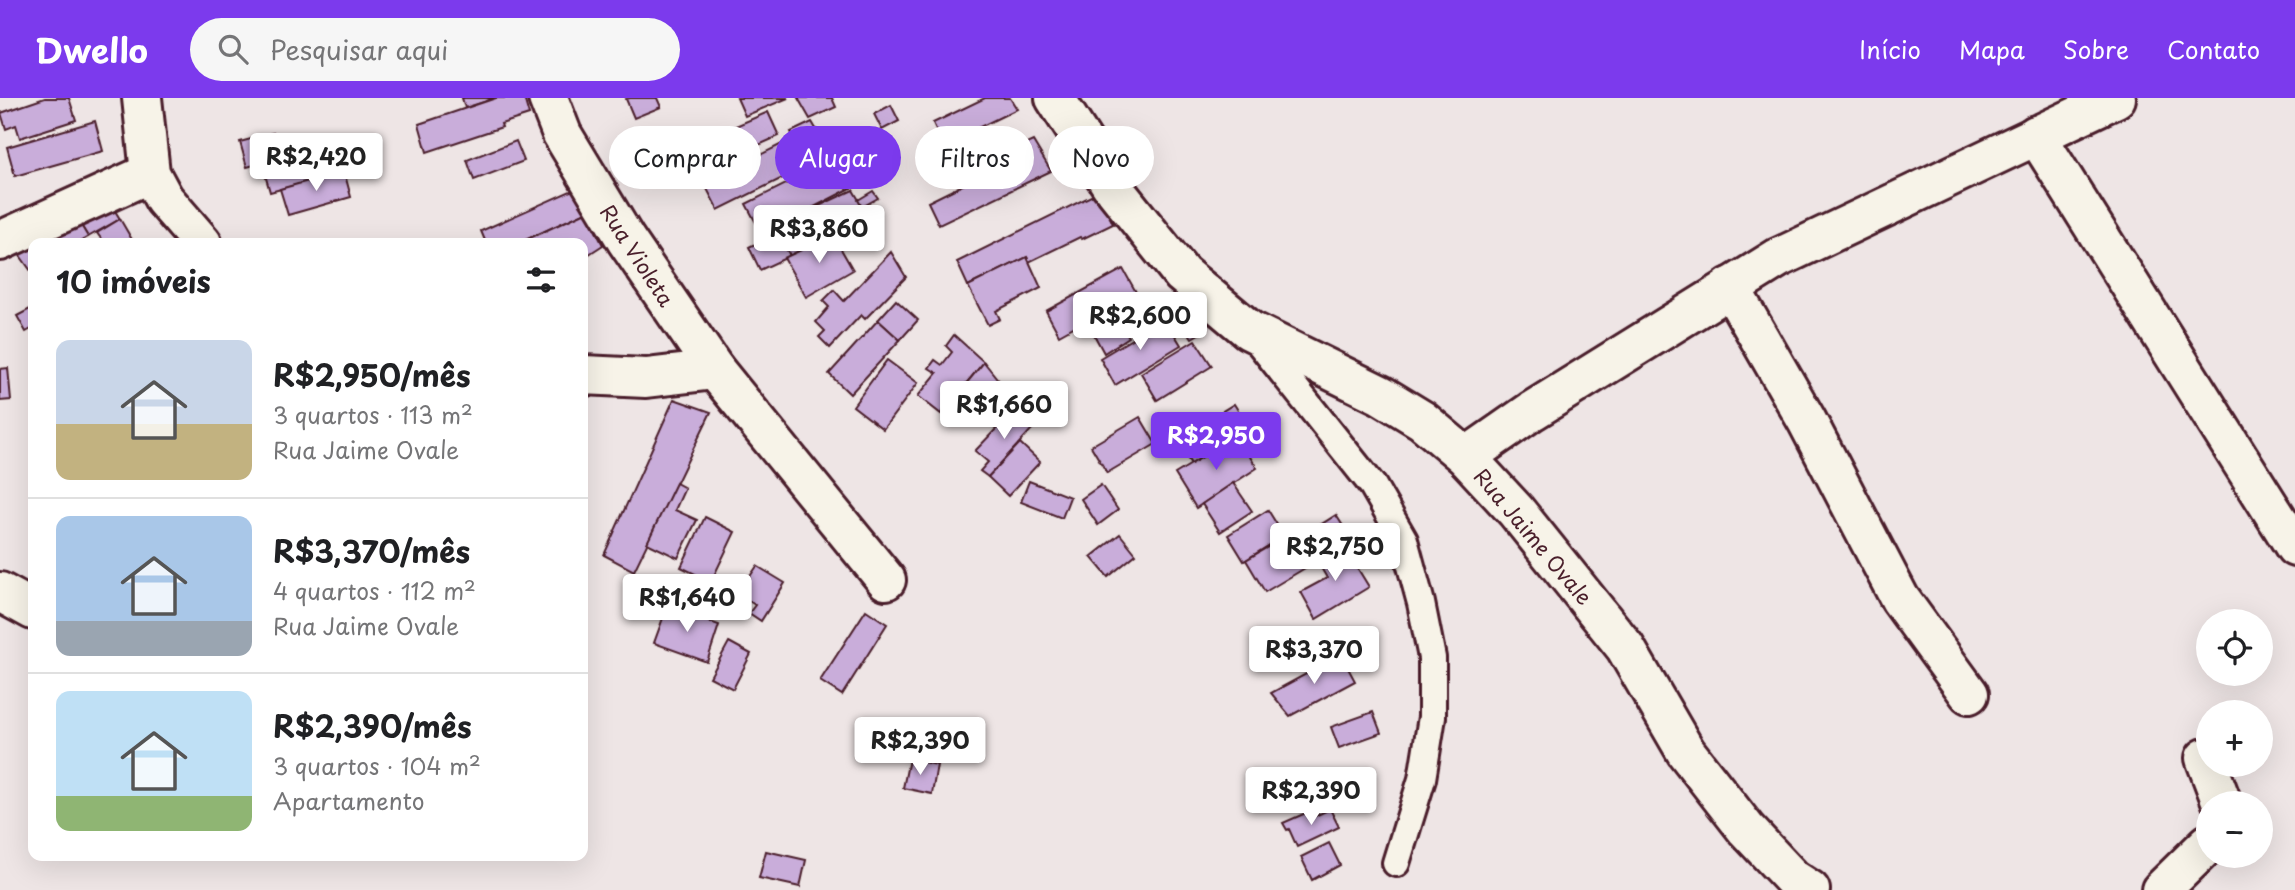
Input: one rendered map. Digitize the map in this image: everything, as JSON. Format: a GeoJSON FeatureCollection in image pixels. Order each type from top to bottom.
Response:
{"type":"FeatureCollection","features":[{"type":"Feature","properties":{"kind":"street"},"geometry":{"type":"LineString","coordinates":[[142,98],[150,173],[164,199],[198,238]]}},
{"type":"Feature","properties":{"kind":"street","name":"Rua Violeta"},"geometry":{"type":"LineString","coordinates":[[548,98],[562,134],[626,240],[715,370],[783,450],[886,580]]}},
{"type":"Feature","properties":{"kind":"street","name":"Rua Jaime Ovale"},"geometry":{"type":"LineString","coordinates":[[1055,98],[1111,186],[1182,274],[1249,330],[1381,395],[1422,420],[1466,457],[1516,510],[1625,647],[1686,752],[1746,829],[1793,879],[1810,890]]}},
{"type":"Feature","properties":{"kind":"street"},"geometry":{"type":"LineString","coordinates":[[1466,457],[1532,411],[1778,258],[2116,98]]}},
{"type":"Feature","properties":{"kind":"street"},"geometry":{"type":"LineString","coordinates":[[2036,135],[2295,547]]}},
{"type":"Feature","properties":{"kind":"street"},"geometry":{"type":"LineString","coordinates":[[0,241],[150,173]]}},
{"type":"Feature","properties":{"kind":"street"},"geometry":{"type":"LineString","coordinates":[[1730,287],[1807,421],[1900,599],[1969,694]]}},
{"type":"Feature","properties":{"kind":"street"},"geometry":{"type":"LineString","coordinates":[[588,375],[646,378],[715,370]]}},
{"type":"Feature","properties":{"kind":"street"},"geometry":{"type":"LineString","coordinates":[[0,592],[28,607]]}},
{"type":"Feature","properties":{"kind":"street"},"geometry":{"type":"LineString","coordinates":[[2161,890],[2196,856]]}},
{"type":"Feature","properties":{"kind":"lane"},"geometry":{"type":"LineString","coordinates":[[1249,330],[1366,477],[1404,540],[1432,658],[1432,717],[1422,779],[1396,863]]}},
{"type":"Feature","properties":{"kind":"building"},"geometry":{"type":"Polygon","coordinates":[[[45,98],[69,98],[76,120],[20,138],[16,125],[6,129],[1,113],[45,98]]]}},
{"type":"Feature","properties":{"kind":"building"},"geometry":{"type":"Polygon","coordinates":[[[462,98],[496,98],[465,108],[462,98]]]}},
{"type":"Feature","properties":{"kind":"building"},"geometry":{"type":"Polygon","coordinates":[[[496,98],[524,98],[529,115],[427,152],[419,124],[496,98]]]}},
{"type":"Feature","properties":{"kind":"building"},"geometry":{"type":"Polygon","coordinates":[[[657,98],[661,107],[634,118],[626,99],[657,98]]]}},
{"type":"Feature","properties":{"kind":"building"},"geometry":{"type":"Polygon","coordinates":[[[737,98],[788,98],[745,116],[737,98]]]}},
{"type":"Feature","properties":{"kind":"building"},"geometry":{"type":"Polygon","coordinates":[[[798,98],[832,98],[836,107],[810,119],[798,98]]]}},
{"type":"Feature","properties":{"kind":"building"},"geometry":{"type":"Polygon","coordinates":[[[985,98],[1010,98],[1017,109],[982,126],[934,126],[933,123],[985,98]]]}},
{"type":"Feature","properties":{"kind":"building"},"geometry":{"type":"Polygon","coordinates":[[[891,105],[899,121],[890,126],[880,126],[874,114],[891,105]]]}},
{"type":"Feature","properties":{"kind":"building"},"geometry":{"type":"Polygon","coordinates":[[[768,112],[775,127],[775,138],[761,144],[761,126],[736,126],[768,112]]]}},
{"type":"Feature","properties":{"kind":"building"},"geometry":{"type":"Polygon","coordinates":[[[95,121],[103,151],[15,176],[7,147],[95,121]]]}},
{"type":"Feature","properties":{"kind":"building"},"geometry":{"type":"Polygon","coordinates":[[[273,133],[280,158],[247,167],[240,142],[273,133]]]}},
{"type":"Feature","properties":{"kind":"building"},"geometry":{"type":"Polygon","coordinates":[[[346,141],[354,160],[339,164],[341,173],[270,192],[262,164],[346,141]]]}},
{"type":"Feature","properties":{"kind":"building"},"geometry":{"type":"Polygon","coordinates":[[[516,141],[524,161],[474,180],[467,160],[516,141]]]}},
{"type":"Feature","properties":{"kind":"building"},"geometry":{"type":"Polygon","coordinates":[[[1034,143],[1048,166],[1048,172],[1034,179],[1034,143]]]}},
{"type":"Feature","properties":{"kind":"building"},"geometry":{"type":"Polygon","coordinates":[[[775,148],[775,182],[761,189],[761,154],[775,148]]]}},
{"type":"Feature","properties":{"kind":"building"},"geometry":{"type":"Polygon","coordinates":[[[344,171],[351,197],[288,215],[280,189],[344,171]]]}},
{"type":"Feature","properties":{"kind":"building"},"geometry":{"type":"Polygon","coordinates":[[[575,189],[586,212],[530,238],[484,238],[481,231],[575,189]]]}},
{"type":"Feature","properties":{"kind":"building"},"geometry":{"type":"Polygon","coordinates":[[[707,189],[760,189],[718,210],[707,189]]]}},
{"type":"Feature","properties":{"kind":"building"},"geometry":{"type":"Polygon","coordinates":[[[776,189],[849,189],[762,234],[746,204],[776,189]]]}},
{"type":"Feature","properties":{"kind":"building"},"geometry":{"type":"Polygon","coordinates":[[[954,189],[1014,189],[939,225],[928,202],[954,189]]]}},
{"type":"Feature","properties":{"kind":"building"},"geometry":{"type":"Polygon","coordinates":[[[853,190],[869,217],[790,256],[776,226],[853,190]]]}},
{"type":"Feature","properties":{"kind":"building"},"geometry":{"type":"Polygon","coordinates":[[[873,191],[878,198],[862,207],[858,200],[873,191]]]}},
{"type":"Feature","properties":{"kind":"building"},"geometry":{"type":"Polygon","coordinates":[[[1099,192],[1113,224],[1029,262],[1027,257],[968,286],[957,262],[1099,192]]]}},
{"type":"Feature","properties":{"kind":"building"},"geometry":{"type":"Polygon","coordinates":[[[112,206],[120,219],[88,237],[79,222],[112,206]]]}},
{"type":"Feature","properties":{"kind":"building"},"geometry":{"type":"Polygon","coordinates":[[[586,212],[603,245],[588,255],[588,238],[530,238],[586,212]]]}},
{"type":"Feature","properties":{"kind":"building"},"geometry":{"type":"Polygon","coordinates":[[[120,219],[131,238],[101,238],[97,233],[120,219]]]}},
{"type":"Feature","properties":{"kind":"building"},"geometry":{"type":"Polygon","coordinates":[[[79,222],[88,237],[86,238],[43,238],[79,222]]]}},
{"type":"Feature","properties":{"kind":"building"},"geometry":{"type":"Polygon","coordinates":[[[778,232],[790,256],[760,270],[749,247],[778,232]]]}},
{"type":"Feature","properties":{"kind":"building"},"geometry":{"type":"Polygon","coordinates":[[[833,235],[853,270],[806,297],[784,258],[833,235]]]}},
{"type":"Feature","properties":{"kind":"building"},"geometry":{"type":"Polygon","coordinates":[[[28,245],[28,267],[16,250],[28,245]]]}},
{"type":"Feature","properties":{"kind":"building"},"geometry":{"type":"Polygon","coordinates":[[[891,252],[906,277],[865,319],[861,315],[830,348],[819,337],[825,331],[816,322],[829,307],[823,301],[834,290],[844,301],[891,252]]]}},
{"type":"Feature","properties":{"kind":"building"},"geometry":{"type":"Polygon","coordinates":[[[1027,257],[1041,288],[996,311],[1000,319],[988,325],[968,286],[1027,257]]]}},
{"type":"Feature","properties":{"kind":"building"},"geometry":{"type":"Polygon","coordinates":[[[1123,269],[1136,292],[1059,335],[1046,311],[1123,269]]]}},
{"type":"Feature","properties":{"kind":"building"},"geometry":{"type":"Polygon","coordinates":[[[896,300],[918,320],[900,340],[878,320],[896,300]]]}},
{"type":"Feature","properties":{"kind":"building"},"geometry":{"type":"Polygon","coordinates":[[[1113,306],[1119,315],[1127,310],[1134,322],[1124,329],[1129,337],[1104,353],[1086,320],[1113,306]]]}},
{"type":"Feature","properties":{"kind":"building"},"geometry":{"type":"Polygon","coordinates":[[[28,310],[28,331],[26,332],[17,316],[28,310]]]}},
{"type":"Feature","properties":{"kind":"building"},"geometry":{"type":"Polygon","coordinates":[[[1197,318],[1207,329],[1192,338],[1184,326],[1197,318]]]}},
{"type":"Feature","properties":{"kind":"building"},"geometry":{"type":"Polygon","coordinates":[[[1165,319],[1181,345],[1115,385],[1100,358],[1165,319]]]}},
{"type":"Feature","properties":{"kind":"building"},"geometry":{"type":"Polygon","coordinates":[[[878,320],[900,340],[850,394],[829,374],[878,320]]]}},
{"type":"Feature","properties":{"kind":"building"},"geometry":{"type":"Polygon","coordinates":[[[954,335],[984,362],[941,414],[918,396],[937,373],[929,368],[935,360],[942,365],[952,352],[946,346],[954,335]]]}},
{"type":"Feature","properties":{"kind":"building"},"geometry":{"type":"Polygon","coordinates":[[[1195,340],[1212,366],[1157,400],[1141,373],[1195,340]]]}},
{"type":"Feature","properties":{"kind":"building"},"geometry":{"type":"Polygon","coordinates":[[[887,360],[918,383],[883,429],[853,406],[887,360]]]}},
{"type":"Feature","properties":{"kind":"building"},"geometry":{"type":"Polygon","coordinates":[[[984,362],[1008,392],[988,417],[981,410],[973,421],[951,402],[984,362]]]}},
{"type":"Feature","properties":{"kind":"building"},"geometry":{"type":"Polygon","coordinates":[[[8,368],[11,400],[0,401],[0,369],[8,368]]]}},
{"type":"Feature","properties":{"kind":"building"},"geometry":{"type":"Polygon","coordinates":[[[674,399],[711,412],[634,571],[604,555],[674,399]]]}},
{"type":"Feature","properties":{"kind":"building"},"geometry":{"type":"Polygon","coordinates":[[[1234,404],[1249,428],[1191,464],[1176,440],[1234,404]]]}},
{"type":"Feature","properties":{"kind":"building"},"geometry":{"type":"Polygon","coordinates":[[[1018,406],[1033,428],[988,477],[980,471],[988,462],[975,451],[1018,406]]]}},
{"type":"Feature","properties":{"kind":"building"},"geometry":{"type":"Polygon","coordinates":[[[1140,417],[1156,444],[1107,473],[1091,446],[1140,417]]]}},
{"type":"Feature","properties":{"kind":"building"},"geometry":{"type":"Polygon","coordinates":[[[1237,436],[1257,468],[1196,508],[1175,474],[1237,436]]]}},
{"type":"Feature","properties":{"kind":"building"},"geometry":{"type":"Polygon","coordinates":[[[1020,443],[1040,462],[1008,496],[988,477],[1020,443]]]}},
{"type":"Feature","properties":{"kind":"building"},"geometry":{"type":"Polygon","coordinates":[[[1029,481],[1070,497],[1062,518],[1021,502],[1029,481]]]}},
{"type":"Feature","properties":{"kind":"building"},"geometry":{"type":"Polygon","coordinates":[[[676,483],[685,488],[675,510],[697,520],[678,558],[647,543],[676,483]]]}},
{"type":"Feature","properties":{"kind":"building"},"geometry":{"type":"Polygon","coordinates":[[[1233,483],[1252,511],[1220,532],[1202,504],[1233,483]]]}},
{"type":"Feature","properties":{"kind":"building"},"geometry":{"type":"Polygon","coordinates":[[[1101,485],[1118,510],[1098,525],[1081,499],[1101,485]]]}},
{"type":"Feature","properties":{"kind":"building"},"geometry":{"type":"Polygon","coordinates":[[[1268,510],[1284,536],[1244,561],[1228,535],[1268,510]]]}},
{"type":"Feature","properties":{"kind":"building"},"geometry":{"type":"Polygon","coordinates":[[[1336,515],[1352,540],[1265,592],[1246,560],[1305,525],[1309,532],[1336,515]]]}},
{"type":"Feature","properties":{"kind":"building"},"geometry":{"type":"Polygon","coordinates":[[[705,517],[735,532],[711,582],[681,567],[705,517]]]}},
{"type":"Feature","properties":{"kind":"building"},"geometry":{"type":"Polygon","coordinates":[[[1120,534],[1136,554],[1108,577],[1091,557],[1120,534]]]}},
{"type":"Feature","properties":{"kind":"building"},"geometry":{"type":"Polygon","coordinates":[[[1344,546],[1369,587],[1316,619],[1301,592],[1327,578],[1317,561],[1344,546]]]}},
{"type":"Feature","properties":{"kind":"building"},"geometry":{"type":"Polygon","coordinates":[[[757,566],[785,583],[761,621],[749,613],[755,605],[738,594],[757,566]]]}},
{"type":"Feature","properties":{"kind":"building"},"geometry":{"type":"Polygon","coordinates":[[[667,607],[719,625],[707,662],[654,643],[667,607]]]}},
{"type":"Feature","properties":{"kind":"building"},"geometry":{"type":"Polygon","coordinates":[[[866,610],[887,624],[842,695],[820,681],[866,610]]]}},
{"type":"Feature","properties":{"kind":"building"},"geometry":{"type":"Polygon","coordinates":[[[729,642],[751,654],[733,689],[710,677],[729,642]]]}},
{"type":"Feature","properties":{"kind":"building"},"geometry":{"type":"Polygon","coordinates":[[[1341,655],[1355,681],[1290,716],[1271,693],[1341,655]]]}},
{"type":"Feature","properties":{"kind":"building"},"geometry":{"type":"Polygon","coordinates":[[[1373,712],[1381,733],[1339,748],[1331,727],[1373,712]]]}},
{"type":"Feature","properties":{"kind":"building"},"geometry":{"type":"Polygon","coordinates":[[[909,759],[937,765],[932,794],[903,788],[909,759]]]}},
{"type":"Feature","properties":{"kind":"building"},"geometry":{"type":"Polygon","coordinates":[[[1330,809],[1339,827],[1297,847],[1289,829],[1287,830],[1283,823],[1308,812],[1311,818],[1330,809]]]}},
{"type":"Feature","properties":{"kind":"building"},"geometry":{"type":"Polygon","coordinates":[[[1329,843],[1340,865],[1312,880],[1301,857],[1329,843]]]}},
{"type":"Feature","properties":{"kind":"building"},"geometry":{"type":"Polygon","coordinates":[[[766,851],[806,860],[800,887],[759,878],[766,851]]]}}]}
